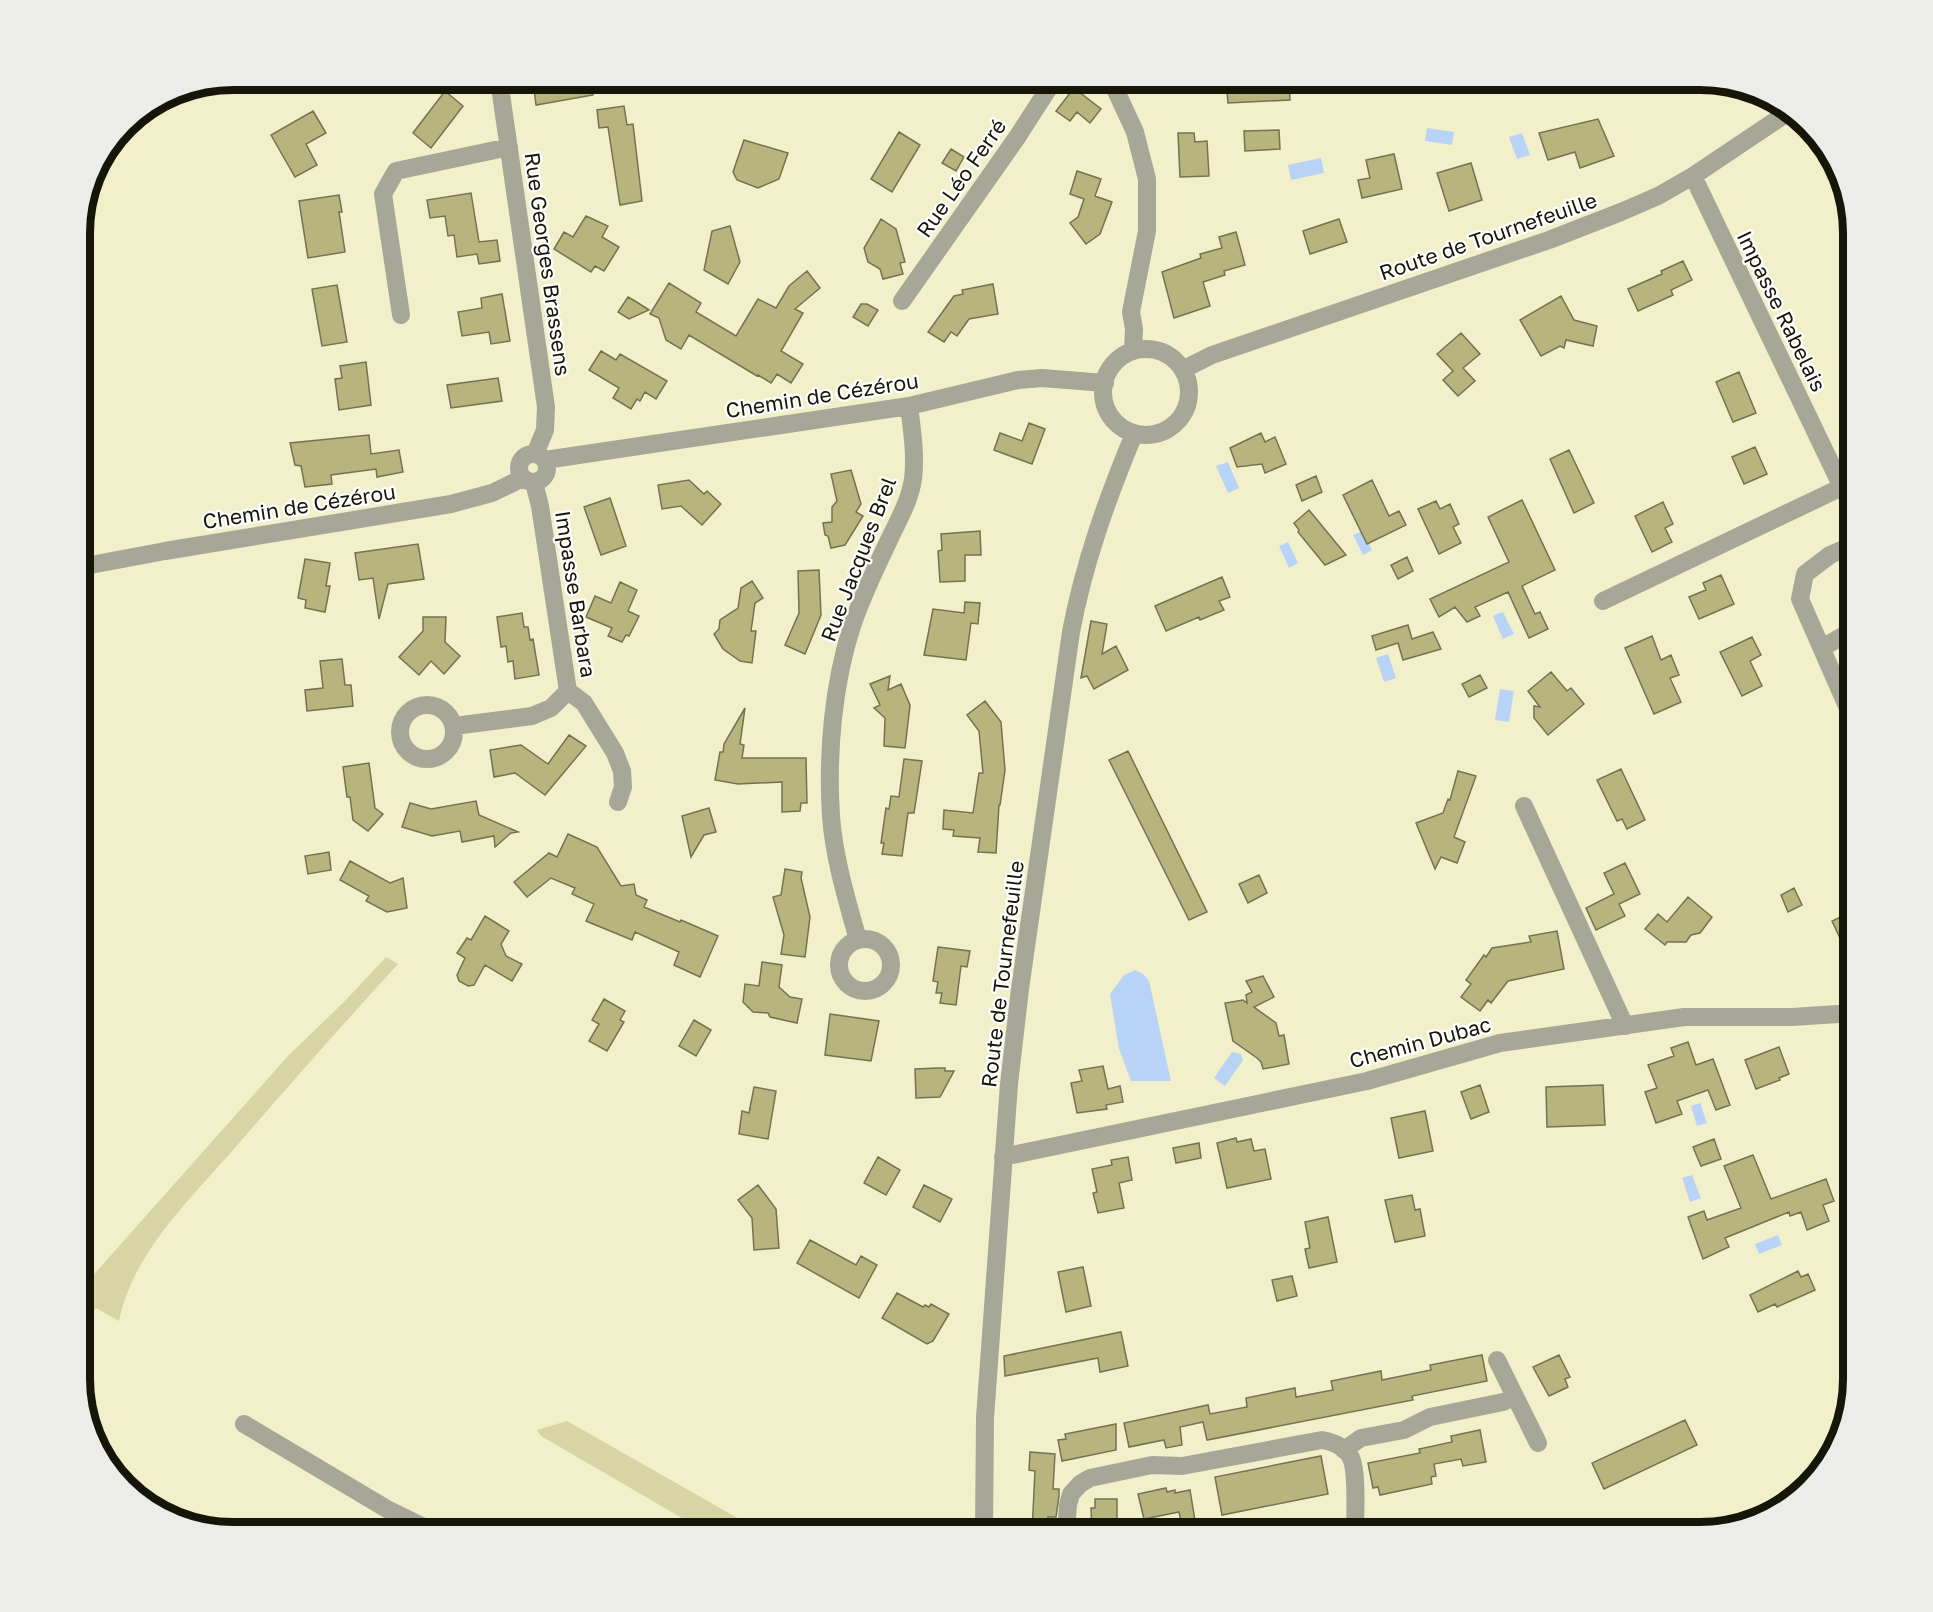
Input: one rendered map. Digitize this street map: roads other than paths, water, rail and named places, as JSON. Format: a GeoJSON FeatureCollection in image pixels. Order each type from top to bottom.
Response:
{"type":"FeatureCollection","features":[{"type":"Feature","properties":{"kind":"street","name":"Rue Georges Brassens"},"geometry":{"type":"LineString","coordinates":[[500,90],[546,407],[540,457],[526,456],[520,464],[520,474],[528,480]]}},
{"type":"Feature","properties":{"kind":"street","name":"Rue Léo Ferré"},"geometry":{"type":"LineString","coordinates":[[902,301],[1048,90]]}},
{"type":"Feature","properties":{"kind":"street"},"geometry":{"type":"LineString","coordinates":[[1116,90],[1135,132],[1146,166],[1147,179],[1147,231],[1139,281],[1131,312],[1134,329],[1133,351]]}},
{"type":"Feature","properties":{"kind":"street","name":"Route de Tournefeuille"},"geometry":{"type":"LineString","coordinates":[[1184,369],[1212,355],[1549,240],[1621,212],[1658,196],[1693,176],[1782,116]]}},
{"type":"Feature","properties":{"kind":"street"},"geometry":{"type":"LineString","coordinates":[[401,315],[383,194],[396,171],[509,147]]}},
{"type":"Feature","properties":{"kind":"street","name":"Impasse Rabelais"},"geometry":{"type":"LineString","coordinates":[[1693,176],[1842,487]]}},
{"type":"Feature","properties":{"kind":"street"},"geometry":{"type":"LineString","coordinates":[[1145,348],[1159,350],[1172,356],[1184,369],[1190,386],[1190,398],[1188,407],[1173,426],[1158,434],[1146,436],[1134,434],[1114,422],[1108,413],[1103,398],[1106,376],[1114,363],[1133,351],[1145,348]]}},
{"type":"Feature","properties":{"kind":"street","name":"Chemin de Cézérou"},"geometry":{"type":"LineString","coordinates":[[540,457],[909,406],[1018,380],[1042,378],[1105,383]]}},
{"type":"Feature","properties":{"kind":"street","name":"Rue Jacques Brel"},"geometry":{"type":"LineString","coordinates":[[858,940],[844,889],[831,817],[830,770],[835,699],[852,627],[877,565],[908,501],[913,480],[914,451],[909,406]]}},
{"type":"Feature","properties":{"kind":"street","name":"Route de Tournefeuille"},"geometry":{"type":"LineString","coordinates":[[984,1522],[985,1418],[1004,1157],[1020,989],[1079,590],[1093,541],[1134,434]]}},
{"type":"Feature","properties":{"kind":"street","name":"Chemin de Cézérou"},"geometry":{"type":"LineString","coordinates":[[90,565],[451,504],[528,480]]}},
{"type":"Feature","properties":{"kind":"street","name":"Impasse Barbara"},"geometry":{"type":"LineString","coordinates":[[528,480],[563,650],[568,691],[584,703],[615,753],[622,771],[623,787],[618,802]]}},
{"type":"Feature","properties":{"kind":"street"},"geometry":{"type":"LineString","coordinates":[[1603,601],[1842,487]]}},
{"type":"Feature","properties":{"kind":"street"},"geometry":{"type":"LineString","coordinates":[[1843,550],[1830,555],[1805,574],[1800,599],[1843,695]]}},
{"type":"Feature","properties":{"kind":"street"},"geometry":{"type":"LineString","coordinates":[[1822,648],[1843,636]]}},
{"type":"Feature","properties":{"kind":"street"},"geometry":{"type":"LineString","coordinates":[[454,726],[532,716],[551,708],[568,691]]}},
{"type":"Feature","properties":{"kind":"street"},"geometry":{"type":"LineString","coordinates":[[1524,806],[1625,1026]]}},
{"type":"Feature","properties":{"kind":"street","name":"Chemin Dubac"},"geometry":{"type":"LineString","coordinates":[[1004,1157],[1367,1081],[1500,1043],[1684,1017],[1792,1017],[1843,1014]]}},
{"type":"Feature","properties":{"kind":"street"},"geometry":{"type":"LineString","coordinates":[[1497,1360],[1538,1443]]}},
{"type":"Feature","properties":{"kind":"street"},"geometry":{"type":"LineString","coordinates":[[1344,1450],[1361,1438],[1404,1430],[1430,1417],[1503,1402],[1515,1396]]}},
{"type":"Feature","properties":{"kind":"street"},"geometry":{"type":"LineString","coordinates":[[244,1424],[412,1522]]}},
{"type":"Feature","properties":{"kind":"street"},"geometry":{"type":"LineString","coordinates":[[1067,1522],[1071,1494],[1080,1484],[1090,1478],[1152,1465],[1182,1466],[1322,1440],[1334,1443],[1350,1457],[1354,1467],[1355,1522]]}},
{"type":"Feature","properties":{"kind":"water"},"geometry":{"type":"Polygon","coordinates":[[[1427,128],[1454,132],[1452,145],[1425,141],[1427,128]]]}},
{"type":"Feature","properties":{"kind":"water"},"geometry":{"type":"Polygon","coordinates":[[[1522,133],[1530,155],[1517,159],[1509,137],[1522,133]]]}},
{"type":"Feature","properties":{"kind":"water"},"geometry":{"type":"Polygon","coordinates":[[[1321,158],[1324,173],[1291,180],[1288,165],[1321,158]]]}},
{"type":"Feature","properties":{"kind":"water"},"geometry":{"type":"Polygon","coordinates":[[[1228,462],[1239,488],[1228,493],[1216,466],[1228,462]]]}},
{"type":"Feature","properties":{"kind":"water"},"geometry":{"type":"Polygon","coordinates":[[[1363,531],[1372,550],[1363,555],[1353,535],[1363,531]]]}},
{"type":"Feature","properties":{"kind":"water"},"geometry":{"type":"Polygon","coordinates":[[[1288,542],[1298,563],[1289,568],[1279,546],[1288,542]]]}},
{"type":"Feature","properties":{"kind":"water"},"geometry":{"type":"Polygon","coordinates":[[[1503,612],[1514,634],[1503,639],[1493,616],[1503,612]]]}},
{"type":"Feature","properties":{"kind":"water"},"geometry":{"type":"Polygon","coordinates":[[[1388,654],[1396,678],[1384,682],[1376,658],[1388,654]]]}},
{"type":"Feature","properties":{"kind":"water"},"geometry":{"type":"Polygon","coordinates":[[[1500,689],[1514,691],[1509,722],[1495,720],[1500,689]]]}},
{"type":"Feature","properties":{"kind":"water"},"geometry":{"type":"Polygon","coordinates":[[[1135,970],[1149,981],[1171,1081],[1131,1081],[1119,1049],[1110,994],[1124,975],[1135,970]]]}},
{"type":"Feature","properties":{"kind":"water"},"geometry":{"type":"Polygon","coordinates":[[[1232,1052],[1241,1054],[1243,1060],[1225,1086],[1214,1078],[1232,1052]]]}},
{"type":"Feature","properties":{"kind":"water"},"geometry":{"type":"Polygon","coordinates":[[[1700,1103],[1707,1123],[1697,1126],[1691,1106],[1700,1103]]]}},
{"type":"Feature","properties":{"kind":"water"},"geometry":{"type":"Polygon","coordinates":[[[1692,1175],[1701,1198],[1690,1202],[1682,1178],[1692,1175]]]}},
{"type":"Feature","properties":{"kind":"water"},"geometry":{"type":"Polygon","coordinates":[[[1778,1235],[1782,1245],[1759,1254],[1755,1244],[1778,1235]]]}}]}
